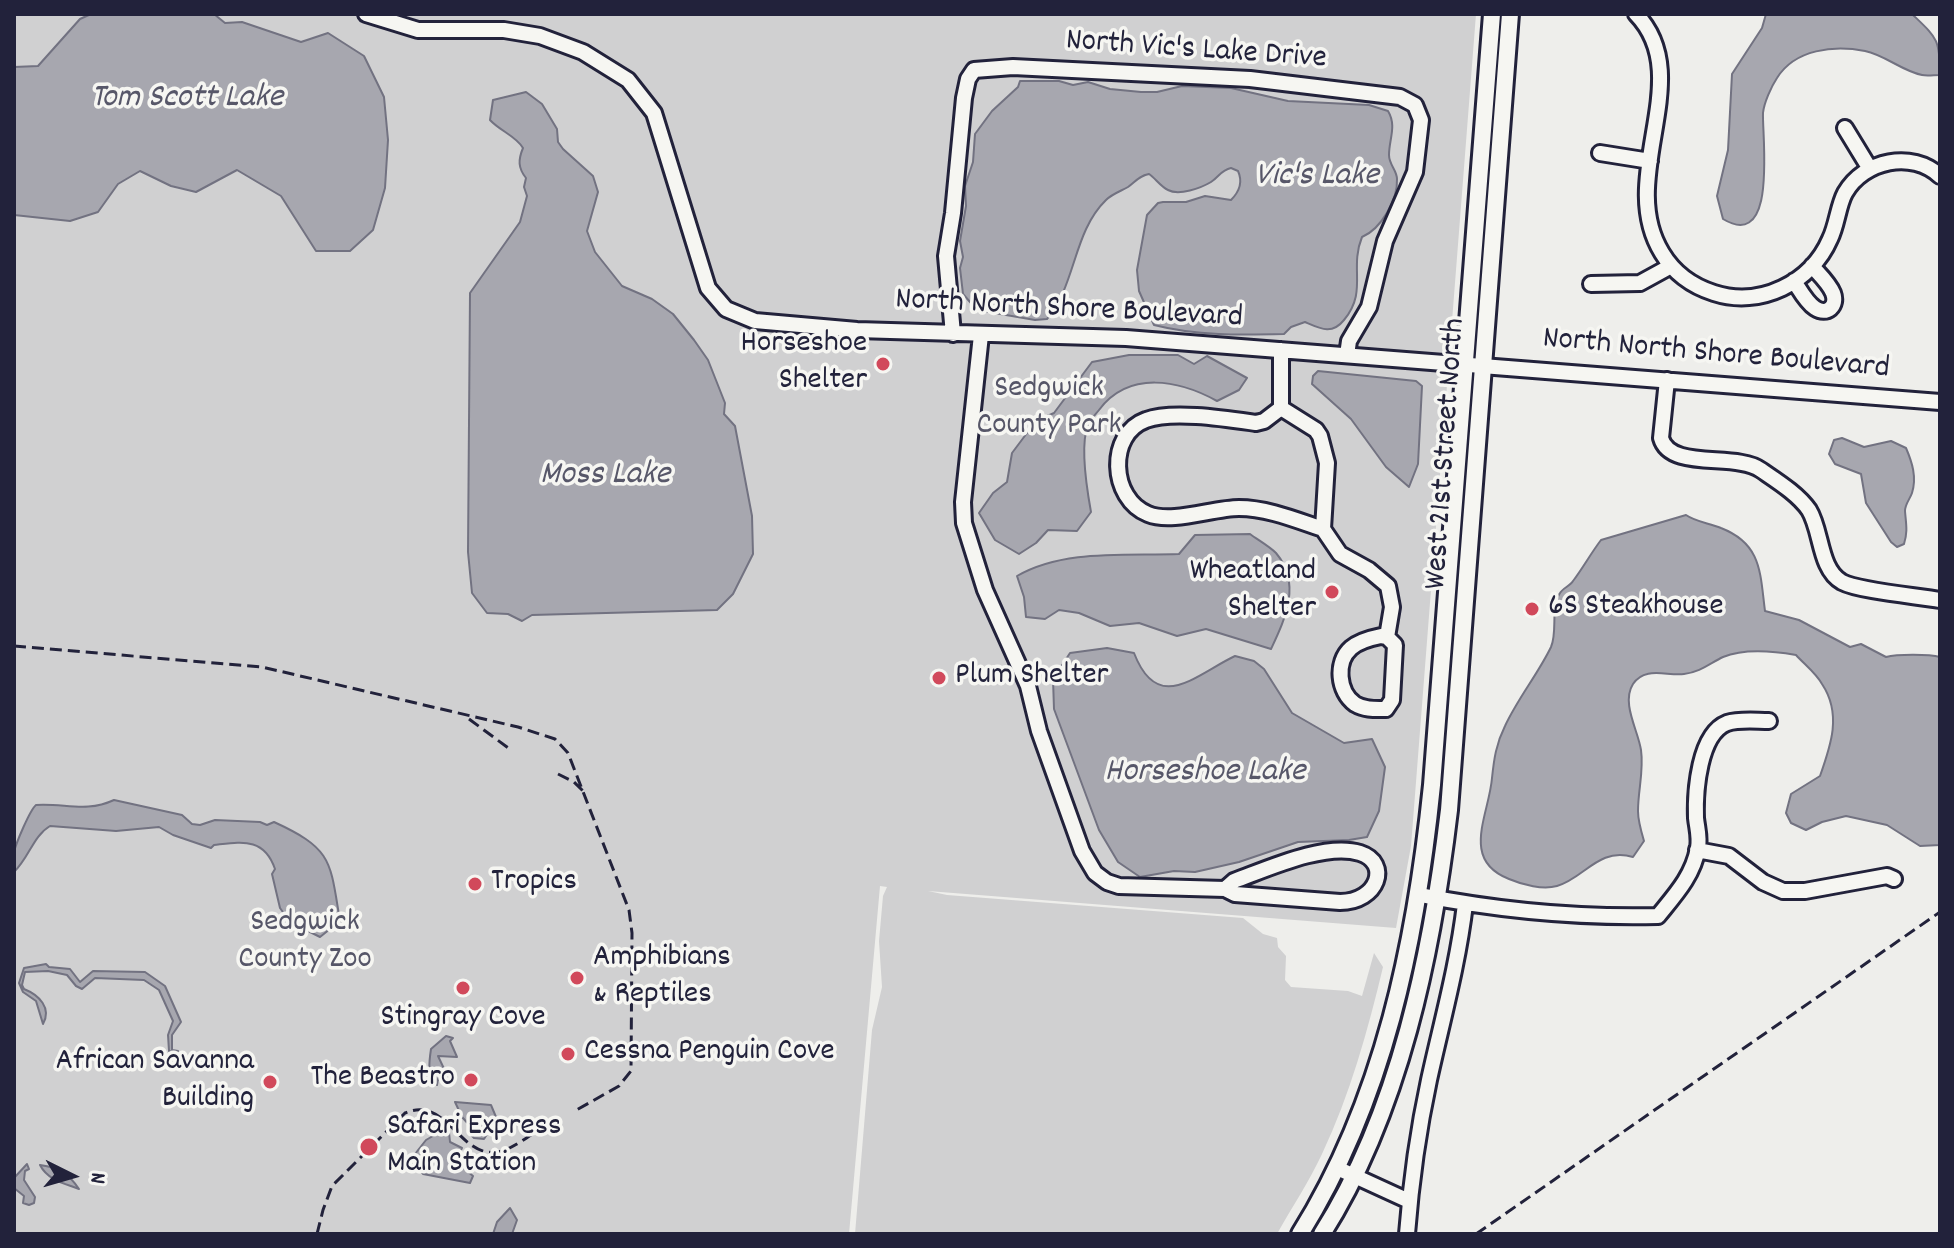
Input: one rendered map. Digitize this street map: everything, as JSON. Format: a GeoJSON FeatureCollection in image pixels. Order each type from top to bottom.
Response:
{"type":"FeatureCollection","features":[{"type":"Feature","properties":{"kind":"main road","name":"West 21st Street North"},"geometry":{"type":"LineString","coordinates":[[1300,1234],[1337,1168],[1366,1099],[1385,1043],[1420,895],[1432,785],[1492,14]]}},
{"type":"Feature","properties":{"kind":"main road","name":"West 21st Street North"},"geometry":{"type":"LineString","coordinates":[[1322,1234],[1354,1176],[1377,1122],[1420,982],[1438,899],[1449,810],[1510,14]]}},
{"type":"Feature","properties":{"kind":"street","name":"North North Shore Boulevard"},"geometry":{"type":"LineString","coordinates":[[366,14],[418,30],[504,30],[540,36],[583,52],[621,75],[639,92],[654,113],[708,288],[719,303],[737,316],[755,321],[953,334],[1126,338],[1940,402]]}},
{"type":"Feature","properties":{"kind":"street"},"geometry":{"type":"LineString","coordinates":[[1644,16],[1661,65],[1646,189],[1648,224],[1671,266],[1696,286],[1732,298],[1769,294],[1794,281],[1812,266],[1829,242],[1844,194],[1870,169],[1897,161],[1916,163],[1940,176]]}},
{"type":"Feature","properties":{"kind":"street","name":"North Vic's Lake Drive"},"geometry":{"type":"LineString","coordinates":[[953,334],[946,256],[968,79],[974,70],[983,67],[1124,72],[1250,79],[1400,97],[1415,105],[1421,120],[1415,172],[1385,241],[1369,307],[1349,341],[1347,355]]}},
{"type":"Feature","properties":{"kind":"street"},"geometry":{"type":"LineString","coordinates":[[1845,128],[1870,169]]}},
{"type":"Feature","properties":{"kind":"street"},"geometry":{"type":"LineString","coordinates":[[1600,153],[1650,161]]}},
{"type":"Feature","properties":{"kind":"street"},"geometry":{"type":"LineString","coordinates":[[1591,284],[1640,283],[1671,266]]}},
{"type":"Feature","properties":{"kind":"street"},"geometry":{"type":"LineString","coordinates":[[1794,281],[1816,309],[1826,311],[1832,308],[1833,292],[1812,266]]}},
{"type":"Feature","properties":{"kind":"street"},"geometry":{"type":"LineString","coordinates":[[981,335],[963,502],[964,523],[985,590],[1028,686],[1039,731],[1082,851],[1095,873],[1119,886],[1225,889],[1235,894],[1349,902],[1368,894],[1376,876],[1368,856],[1354,852],[1331,852],[1302,857],[1234,881],[1225,889]]}},
{"type":"Feature","properties":{"kind":"street"},"geometry":{"type":"LineString","coordinates":[[1281,350],[1281,408]]}},
{"type":"Feature","properties":{"kind":"street"},"geometry":{"type":"LineString","coordinates":[[1667,380],[1661,438],[1671,453],[1758,467],[1809,510],[1828,565],[1842,581],[1940,600]]}},
{"type":"Feature","properties":{"kind":"street"},"geometry":{"type":"LineString","coordinates":[[1281,408],[1316,430],[1320,436],[1327,463],[1323,529],[1340,554],[1369,570],[1388,586],[1392,607],[1387,637]]}},
{"type":"Feature","properties":{"kind":"street"},"geometry":{"type":"LineString","coordinates":[[1281,408],[1264,421],[1256,423],[1191,417],[1145,420],[1125,439],[1118,466],[1121,489],[1137,508],[1158,517],[1243,508],[1323,529]]}},
{"type":"Feature","properties":{"kind":"street"},"geometry":{"type":"LineString","coordinates":[[1381,636],[1387,637],[1395,645],[1392,700],[1386,709],[1365,709],[1344,692],[1341,665],[1349,650],[1356,645],[1381,636]]}},
{"type":"Feature","properties":{"kind":"street"},"geometry":{"type":"LineString","coordinates":[[1420,895],[1465,904],[1658,916],[1684,884],[1697,850],[1696,812],[1706,744],[1710,736],[1724,724],[1734,721],[1769,721]]}},
{"type":"Feature","properties":{"kind":"street"},"geometry":{"type":"LineString","coordinates":[[1697,850],[1729,856],[1763,882],[1783,891],[1805,891],[1887,876],[1894,879]]}},
{"type":"Feature","properties":{"kind":"street"},"geometry":{"type":"LineString","coordinates":[[1407,1234],[1409,1201],[1428,1084],[1454,981],[1465,904]]}},
{"type":"Feature","properties":{"kind":"street"},"geometry":{"type":"LineString","coordinates":[[1337,1168],[1409,1201]]}},
{"type":"Feature","properties":{"kind":"green space"},"geometry":{"type":"Polygon","coordinates":[[[14,14],[1476,14],[1411,846],[1396,928],[928,891],[1243,918],[1263,934],[1277,938],[1278,947],[1286,956],[1285,980],[1291,987],[1348,991],[1362,996],[1374,953],[1383,967],[1350,1086],[1317,1164],[1277,1234],[855,1234],[872,1030],[882,987],[879,941],[883,896],[887,887],[880,886],[849,1234],[14,1234],[14,14]]]}},
{"type":"Feature","properties":{"kind":"water","name":"Tom Scott Lake"},"geometry":{"type":"Polygon","coordinates":[[[91,14],[214,14],[225,23],[242,22],[301,42],[328,33],[364,56],[384,97],[388,140],[385,188],[373,230],[350,251],[316,251],[281,196],[237,170],[196,192],[171,186],[140,171],[118,184],[98,212],[70,221],[14,215],[14,67],[38,66],[80,19],[91,14]]]}},
{"type":"Feature","properties":{"kind":"water"},"geometry":{"type":"Polygon","coordinates":[[[1766,14],[1912,14],[1938,46],[1940,75],[1915,73],[1872,53],[1853,49],[1816,51],[1794,61],[1777,78],[1766,100],[1760,206],[1752,220],[1740,225],[1723,219],[1717,196],[1728,150],[1732,74],[1762,28],[1766,14]]]}},
{"type":"Feature","properties":{"kind":"water","name":"Vic's Lake"},"geometry":{"type":"Polygon","coordinates":[[[1020,81],[1059,81],[1073,85],[1088,82],[1110,89],[1141,92],[1182,86],[1231,88],[1288,101],[1369,105],[1388,111],[1392,127],[1389,159],[1397,176],[1397,187],[1382,221],[1362,237],[1358,249],[1355,299],[1344,320],[1331,329],[1305,322],[1291,327],[1284,334],[1202,333],[1154,325],[1139,291],[1137,270],[1147,215],[1163,202],[1186,202],[1205,196],[1231,200],[1238,190],[1240,175],[1231,168],[1207,184],[1178,192],[1165,189],[1149,174],[1108,198],[1087,227],[1064,291],[1047,319],[1035,320],[977,310],[963,294],[960,268],[965,186],[973,162],[975,134],[1020,81]]]}},
{"type":"Feature","properties":{"kind":"water","name":"Moss Lake"},"geometry":{"type":"Polygon","coordinates":[[[526,92],[542,104],[557,129],[558,142],[563,149],[593,176],[598,192],[587,231],[595,252],[622,286],[652,299],[673,314],[694,340],[708,360],[725,403],[724,414],[735,426],[752,516],[753,554],[733,594],[717,610],[532,615],[522,621],[508,614],[487,613],[472,593],[468,552],[470,293],[520,222],[527,196],[524,187],[526,178],[520,164],[523,148],[490,120],[493,100],[526,92]]]}},
{"type":"Feature","properties":{"kind":"water"},"geometry":{"type":"Polygon","coordinates":[[[1129,355],[1178,355],[1194,364],[1207,356],[1247,378],[1239,390],[1217,401],[1187,388],[1155,383],[1140,384],[1111,397],[1088,425],[1085,468],[1091,512],[1077,531],[1048,530],[1019,554],[995,540],[979,513],[993,493],[1007,482],[1012,453],[1036,421],[1054,413],[1092,362],[1129,355]]]}},
{"type":"Feature","properties":{"kind":"water"},"geometry":{"type":"Polygon","coordinates":[[[1318,371],[1416,381],[1422,386],[1418,464],[1409,487],[1386,467],[1351,419],[1312,384],[1313,376],[1318,371]]]}},
{"type":"Feature","properties":{"kind":"water"},"geometry":{"type":"Polygon","coordinates":[[[1842,438],[1864,447],[1891,441],[1906,448],[1914,481],[1905,508],[1904,544],[1897,547],[1891,542],[1866,503],[1861,474],[1835,464],[1829,454],[1834,440],[1842,438]]]}},
{"type":"Feature","properties":{"kind":"water"},"geometry":{"type":"Polygon","coordinates":[[[1686,515],[1734,535],[1752,551],[1760,572],[1765,611],[1799,620],[1850,647],[1861,644],[1886,657],[1940,657],[1940,845],[1920,846],[1887,825],[1846,816],[1806,830],[1791,823],[1786,813],[1791,794],[1820,776],[1833,730],[1832,707],[1819,680],[1796,655],[1750,651],[1723,657],[1690,673],[1650,673],[1633,684],[1629,700],[1641,750],[1638,811],[1644,841],[1633,857],[1610,856],[1567,882],[1546,887],[1509,879],[1494,871],[1485,860],[1481,835],[1497,745],[1510,716],[1551,647],[1555,606],[1560,593],[1572,583],[1601,540],[1686,515]]]}},
{"type":"Feature","properties":{"kind":"water"},"geometry":{"type":"Polygon","coordinates":[[[1250,534],[1276,553],[1288,577],[1290,589],[1286,614],[1271,649],[1206,629],[1177,636],[1139,623],[1110,626],[1079,613],[1059,610],[1045,619],[1026,617],[1017,576],[1035,567],[1095,556],[1179,554],[1195,535],[1250,534]]]}},
{"type":"Feature","properties":{"kind":"water","name":"Horseshoe Lake"},"geometry":{"type":"Polygon","coordinates":[[[1107,648],[1134,653],[1144,672],[1154,682],[1166,686],[1192,680],[1235,656],[1254,661],[1264,669],[1292,713],[1344,743],[1372,739],[1385,767],[1379,811],[1367,837],[1298,842],[1239,862],[1195,872],[1174,871],[1140,877],[1118,862],[1099,830],[1054,709],[1053,679],[1070,653],[1107,648]]]}},
{"type":"Feature","properties":{"kind":"water"},"geometry":{"type":"Polygon","coordinates":[[[114,800],[182,815],[192,824],[215,820],[267,825],[274,822],[308,840],[318,849],[330,870],[340,921],[320,937],[290,922],[280,908],[272,874],[275,869],[265,851],[258,847],[234,843],[211,848],[159,827],[116,831],[50,826],[39,835],[14,872],[15,848],[36,805],[85,807],[114,800]]]}},
{"type":"Feature","properties":{"kind":"water"},"geometry":{"type":"Polygon","coordinates":[[[46,964],[70,969],[80,982],[93,971],[145,972],[165,986],[181,1022],[172,1035],[172,1050],[178,1051],[176,1054],[169,1051],[168,1035],[173,1021],[159,990],[144,980],[95,978],[82,989],[67,975],[48,971],[25,972],[24,989],[39,998],[45,1007],[43,1024],[36,1001],[23,992],[19,983],[24,968],[46,964]]]}},
{"type":"Feature","properties":{"kind":"water"},"geometry":{"type":"Polygon","coordinates":[[[446,1036],[453,1038],[450,1041],[457,1057],[438,1056],[447,1075],[443,1082],[438,1079],[437,1085],[430,1073],[431,1049],[446,1036]]]}},
{"type":"Feature","properties":{"kind":"water"},"geometry":{"type":"Polygon","coordinates":[[[455,1102],[491,1105],[496,1117],[493,1126],[487,1125],[489,1131],[484,1139],[474,1138],[470,1134],[471,1127],[455,1102]]]}},
{"type":"Feature","properties":{"kind":"water"},"geometry":{"type":"Polygon","coordinates":[[[445,1129],[449,1132],[450,1142],[462,1148],[455,1161],[473,1176],[470,1183],[423,1174],[415,1161],[415,1154],[426,1140],[445,1129]]]}},
{"type":"Feature","properties":{"kind":"water"},"geometry":{"type":"Polygon","coordinates":[[[27,1164],[29,1169],[25,1171],[24,1180],[35,1197],[34,1203],[29,1205],[23,1203],[24,1196],[14,1188],[14,1178],[27,1164]]]}},
{"type":"Feature","properties":{"kind":"water"},"geometry":{"type":"Polygon","coordinates":[[[40,1165],[63,1172],[79,1189],[53,1178],[40,1165]]]}},
{"type":"Feature","properties":{"kind":"water"},"geometry":{"type":"Polygon","coordinates":[[[510,1208],[517,1220],[512,1234],[493,1234],[497,1222],[510,1208]]]}},
{"type":"Feature","properties":{"kind":"railway"},"geometry":{"type":"LineString","coordinates":[[14,646],[262,667],[518,727],[555,739],[568,753],[629,910],[632,933],[631,1071],[619,1086],[573,1112]]}},
{"type":"Feature","properties":{"kind":"railway"},"geometry":{"type":"LineString","coordinates":[[469,719],[511,750]]}},
{"type":"Feature","properties":{"kind":"railway"},"geometry":{"type":"LineString","coordinates":[[558,774],[583,791]]}},
{"type":"Feature","properties":{"kind":"railway"},"geometry":{"type":"LineString","coordinates":[[1476,1234],[1940,912]]}},
{"type":"Feature","properties":{"kind":"railway"},"geometry":{"type":"LineString","coordinates":[[317,1234],[332,1186],[405,1113],[419,1110],[432,1112],[472,1146],[484,1151],[507,1149],[536,1132]]}},
{"type":"Feature","properties":{"kind":"place","name":"Horseshoe Shelter"},"geometry":{"type":"Point","coordinates":[883,364]}},
{"type":"Feature","properties":{"kind":"place","name":"Wheatland Shelter"},"geometry":{"type":"Point","coordinates":[1332,592]}},
{"type":"Feature","properties":{"kind":"place","name":"6S Steakhouse"},"geometry":{"type":"Point","coordinates":[1532,609]}},
{"type":"Feature","properties":{"kind":"place","name":"Plum Shelter"},"geometry":{"type":"Point","coordinates":[939,678]}},
{"type":"Feature","properties":{"kind":"place","name":"Tropics"},"geometry":{"type":"Point","coordinates":[475,884]}},
{"type":"Feature","properties":{"kind":"place","name":"Amphibians & Reptiles"},"geometry":{"type":"Point","coordinates":[577,978]}},
{"type":"Feature","properties":{"kind":"place","name":"Stingray Cove"},"geometry":{"type":"Point","coordinates":[463,988]}},
{"type":"Feature","properties":{"kind":"place","name":"Cessna Penguin Cove"},"geometry":{"type":"Point","coordinates":[568,1054]}},
{"type":"Feature","properties":{"kind":"place","name":"The Beastro"},"geometry":{"type":"Point","coordinates":[471,1080]}},
{"type":"Feature","properties":{"kind":"place","name":"African Savanna Building"},"geometry":{"type":"Point","coordinates":[270,1082]}},
{"type":"Feature","properties":{"kind":"place","name":"Safari Express Main Station"},"geometry":{"type":"Point","coordinates":[369,1147]}},
{"type":"Feature","properties":{"kind":"park label","name":"Sedgwick County Park"},"geometry":{"type":"Point","coordinates":[1049,410]}},
{"type":"Feature","properties":{"kind":"park label","name":"Sedgwick County Zoo"},"geometry":{"type":"Point","coordinates":[305,944]}}]}
